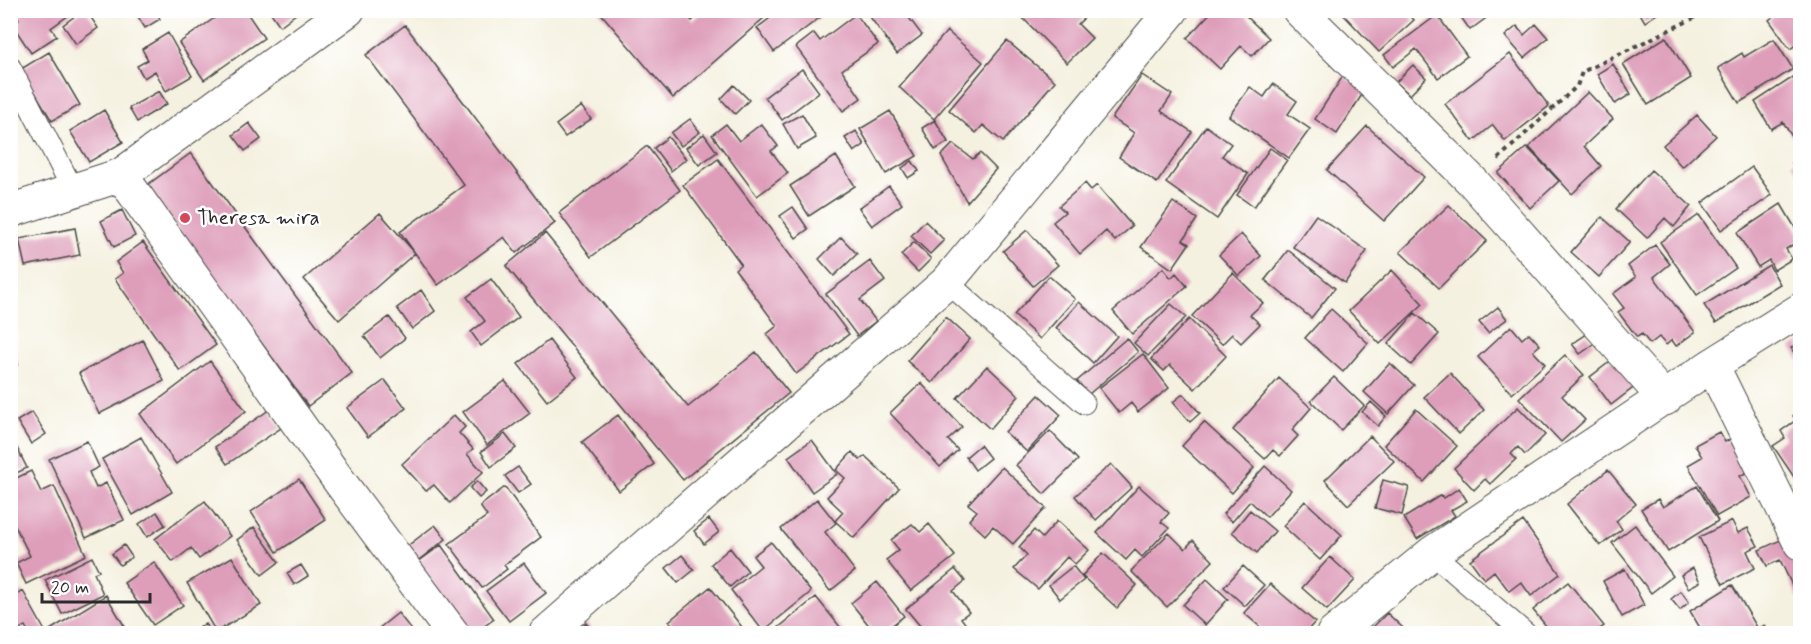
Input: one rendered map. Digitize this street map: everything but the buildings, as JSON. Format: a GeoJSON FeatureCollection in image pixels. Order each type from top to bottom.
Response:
{"type":"FeatureCollection","features":[{"type":"Feature","properties":{"kind":"street"},"geometry":{"type":"LineString","coordinates":[[545,633],[948,282],[1172,10]]}},
{"type":"Feature","properties":{"kind":"street"},"geometry":{"type":"LineString","coordinates":[[1303,12],[1473,182],[1665,399]]}},
{"type":"Feature","properties":{"kind":"street"},"geometry":{"type":"LineString","coordinates":[[10,211],[121,175],[332,15]]}},
{"type":"Feature","properties":{"kind":"street"},"geometry":{"type":"LineString","coordinates":[[121,175],[337,478],[453,633]]}},
{"type":"Feature","properties":{"kind":"street"},"geometry":{"type":"LineString","coordinates":[[1333,633],[1432,553],[1665,399],[1712,365],[1800,310]]}},
{"type":"Feature","properties":{"kind":"street"},"geometry":{"type":"LineString","coordinates":[[1712,365],[1800,543]]}},
{"type":"Feature","properties":{"kind":"lane"},"geometry":{"type":"LineString","coordinates":[[10,67],[73,190]]}},
{"type":"Feature","properties":{"kind":"lane"},"geometry":{"type":"LineString","coordinates":[[948,282],[1084,403]]}},
{"type":"Feature","properties":{"kind":"lane"},"geometry":{"type":"LineString","coordinates":[[1432,553],[1526,633]]}},
{"type":"Feature","properties":{"kind":"path"},"geometry":{"type":"LineString","coordinates":[[1473,182],[1577,86],[1582,72],[1711,10]]}},
{"type":"Feature","properties":{"kind":"place","name":"Theresa mira"},"geometry":{"type":"Point","coordinates":[185,218]}}]}
